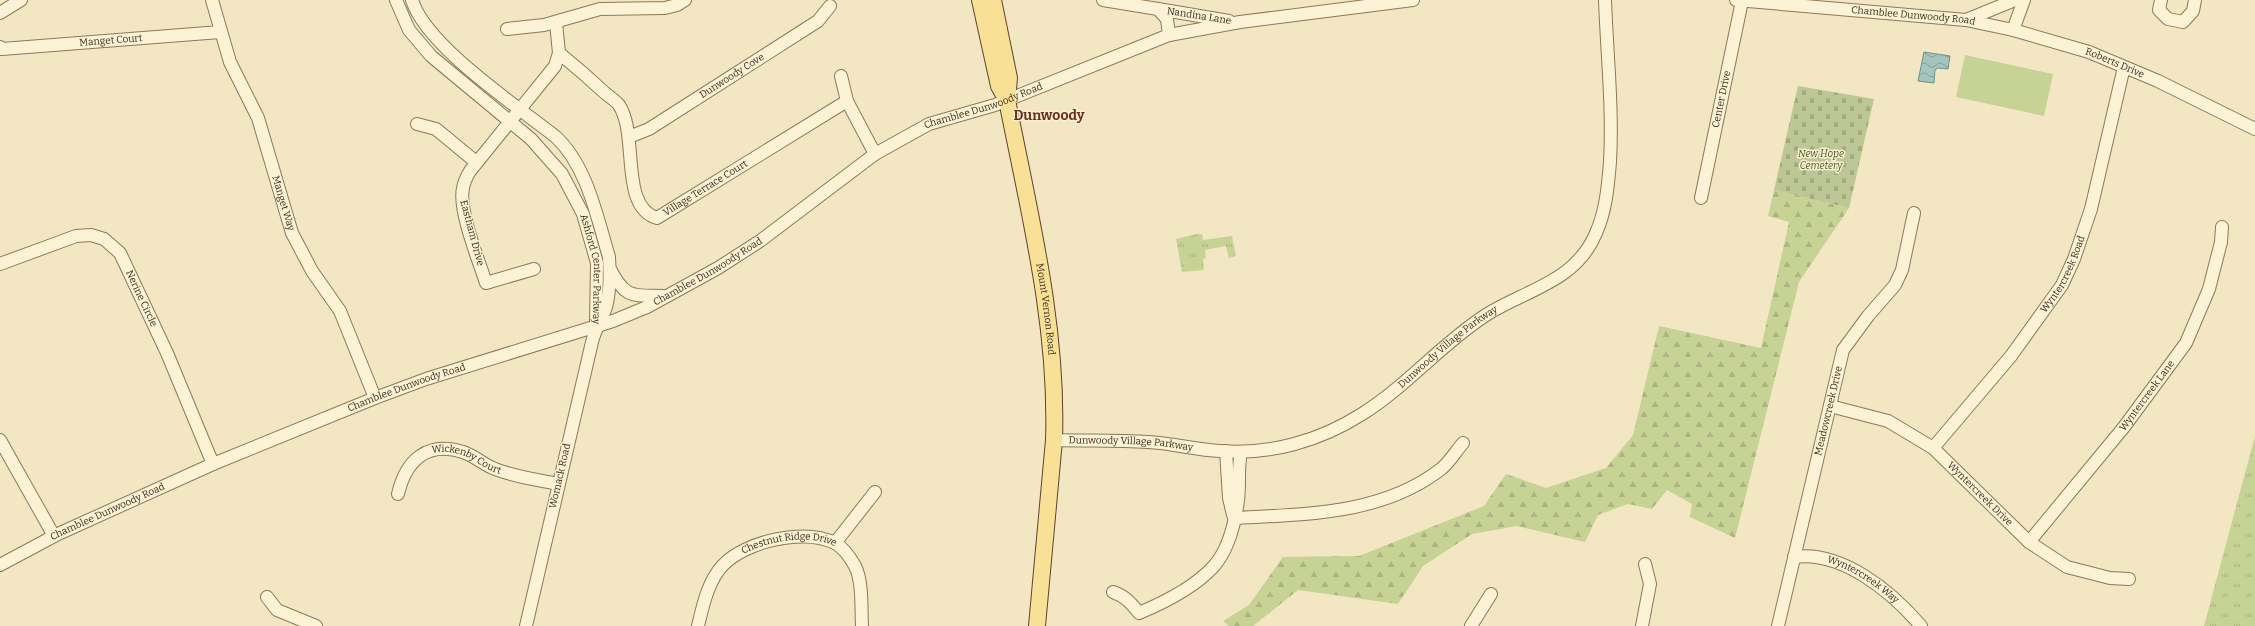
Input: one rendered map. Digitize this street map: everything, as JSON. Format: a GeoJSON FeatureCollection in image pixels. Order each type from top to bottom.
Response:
{"type":"FeatureCollection","features":[{"type":"Feature","properties":{"kind":"main road","name":"Mount Vernon Road"},"geometry":{"type":"LineString","coordinates":[[980,0],[999,86],[1007,100],[1037,251],[1048,321],[1054,414],[1054,440],[1037,626]]}},
{"type":"Feature","properties":{"kind":"main road"},"geometry":{"type":"LineString","coordinates":[[993,0],[1009,78],[1007,100]]}},
{"type":"Feature","properties":{"kind":"street"},"geometry":{"type":"LineString","coordinates":[[0,13],[21,0]]}},
{"type":"Feature","properties":{"kind":"street","name":"Manget Way"},"geometry":{"type":"LineString","coordinates":[[212,0],[220,32],[230,62],[258,118],[292,233],[312,271],[340,311],[375,398]]}},
{"type":"Feature","properties":{"kind":"street","name":"Ashford Center Parkway"},"geometry":{"type":"LineString","coordinates":[[396,0],[409,30],[431,56],[531,139],[562,174],[583,214],[597,263],[596,327]]}},
{"type":"Feature","properties":{"kind":"street","name":"Ashford Center Parkway"},"geometry":{"type":"LineString","coordinates":[[412,0],[417,15],[425,26],[449,51],[556,137],[569,150],[582,177],[609,258],[610,268],[606,307],[596,327]]}},
{"type":"Feature","properties":{"kind":"street"},"geometry":{"type":"LineString","coordinates":[[507,29],[556,23],[600,9],[665,8],[677,5],[685,0]]}},
{"type":"Feature","properties":{"kind":"street","name":"Nandina Lane"},"geometry":{"type":"LineString","coordinates":[[1103,0],[1240,22]]}},
{"type":"Feature","properties":{"kind":"street","name":"Chamblee Dunwoody Road"},"geometry":{"type":"LineString","coordinates":[[0,565],[54,536],[213,464],[375,398],[426,379],[596,327],[613,321],[666,296],[697,281],[760,241],[875,154],[929,124],[1007,100],[1169,36],[1240,22],[1413,0]]}},
{"type":"Feature","properties":{"kind":"street","name":"Dunwoody Village Parkway"},"geometry":{"type":"LineString","coordinates":[[1054,440],[1147,442],[1226,452],[1266,450],[1304,441],[1348,422],[1376,404],[1469,326],[1488,313],[1549,284],[1565,274],[1582,257],[1596,234],[1602,217],[1609,173],[1612,100],[1605,0]]}},
{"type":"Feature","properties":{"kind":"street","name":"Chamblee Dunwoody Road"},"geometry":{"type":"LineString","coordinates":[[1736,0],[1966,20],[2015,0]]}},
{"type":"Feature","properties":{"kind":"street","name":"Center Drive"},"geometry":{"type":"LineString","coordinates":[[1701,198],[1742,0]]}},
{"type":"Feature","properties":{"kind":"street"},"geometry":{"type":"LineString","coordinates":[[2013,30],[2024,0]]}},
{"type":"Feature","properties":{"kind":"street"},"geometry":{"type":"LineString","coordinates":[[2161,0],[2159,10],[2168,19],[2183,22],[2193,11],[2195,0]]}},
{"type":"Feature","properties":{"kind":"street","name":"Dunwoody Cove"},"geometry":{"type":"LineString","coordinates":[[629,138],[649,129],[818,21],[830,6]]}},
{"type":"Feature","properties":{"kind":"street","name":"Nandina Lane"},"geometry":{"type":"LineString","coordinates":[[1158,9],[1167,19],[1169,36]]}},
{"type":"Feature","properties":{"kind":"street","name":"Roberts Drive"},"geometry":{"type":"LineString","coordinates":[[1966,20],[2055,40],[2158,81],[2255,129]]}},
{"type":"Feature","properties":{"kind":"street"},"geometry":{"type":"LineString","coordinates":[[556,23],[559,53]]}},
{"type":"Feature","properties":{"kind":"street","name":"Manget Court"},"geometry":{"type":"LineString","coordinates":[[1,48],[220,32]]}},
{"type":"Feature","properties":{"kind":"street","name":"Eastham Drive"},"geometry":{"type":"LineString","coordinates":[[534,269],[486,283],[469,228],[462,198],[466,179],[476,162],[555,66],[559,53]]}},
{"type":"Feature","properties":{"kind":"street","name":"Village Terrace Court"},"geometry":{"type":"LineString","coordinates":[[559,53],[619,105],[628,128],[633,184],[641,206],[648,215],[657,218],[847,101]]}},
{"type":"Feature","properties":{"kind":"street","name":"Wyntercreek Road"},"geometry":{"type":"LineString","coordinates":[[1933,448],[2011,356],[2062,285],[2074,259],[2091,209],[2124,67]]}},
{"type":"Feature","properties":{"kind":"street"},"geometry":{"type":"LineString","coordinates":[[840,76],[847,101],[875,154]]}},
{"type":"Feature","properties":{"kind":"street"},"geometry":{"type":"LineString","coordinates":[[416,124],[436,129],[476,162]]}},
{"type":"Feature","properties":{"kind":"street","name":"Meadowcreek Drive"},"geometry":{"type":"LineString","coordinates":[[1778,626],[1843,350],[1868,316],[1895,285],[1902,270],[1914,213]]}},
{"type":"Feature","properties":{"kind":"street","name":"Wyntercreek Lane"},"geometry":{"type":"LineString","coordinates":[[2029,542],[2124,428],[2186,343],[2209,289],[2221,242],[2222,227]]}},
{"type":"Feature","properties":{"kind":"street","name":"Nerine Circle"},"geometry":{"type":"LineString","coordinates":[[0,264],[76,236],[91,235],[104,239],[120,253],[167,353],[213,464]]}},
{"type":"Feature","properties":{"kind":"street"},"geometry":{"type":"LineString","coordinates":[[610,268],[618,285],[625,292],[636,296],[666,296]]}},
{"type":"Feature","properties":{"kind":"street","name":"Womack Road"},"geometry":{"type":"LineString","coordinates":[[526,626],[558,484],[596,327]]}},
{"type":"Feature","properties":{"kind":"street","name":"Wyntercreek Drive"},"geometry":{"type":"LineString","coordinates":[[1830,406],[1888,421],[1933,448],[2029,542],[2067,567],[2110,578],[2130,579]]}},
{"type":"Feature","properties":{"kind":"street"},"geometry":{"type":"LineString","coordinates":[[0,440],[54,536]]}},
{"type":"Feature","properties":{"kind":"street"},"geometry":{"type":"LineString","coordinates":[[1234,518],[1339,511],[1364,506],[1387,498],[1442,468],[1463,443]]}},
{"type":"Feature","properties":{"kind":"street","name":"Wickenby Court"},"geometry":{"type":"LineString","coordinates":[[398,494],[402,479],[408,466],[420,456],[442,450],[463,452],[495,469],[558,484]]}},
{"type":"Feature","properties":{"kind":"street"},"geometry":{"type":"LineString","coordinates":[[1226,452],[1229,498],[1234,518]]}},
{"type":"Feature","properties":{"kind":"street"},"geometry":{"type":"LineString","coordinates":[[1113,592],[1122,595],[1130,601],[1139,613],[1160,604],[1191,584],[1214,566],[1225,547],[1237,507],[1238,465],[1241,452]]}},
{"type":"Feature","properties":{"kind":"street"},"geometry":{"type":"LineString","coordinates":[[835,543],[875,492]]}},
{"type":"Feature","properties":{"kind":"street","name":"Chestnut Ridge Drive"},"geometry":{"type":"LineString","coordinates":[[698,626],[705,598],[715,575],[724,564],[738,553],[756,544],[780,539],[818,538],[835,543],[845,551],[855,567],[859,588],[862,626]]}},
{"type":"Feature","properties":{"kind":"street","name":"Wyntercreek Way"},"geometry":{"type":"LineString","coordinates":[[1794,557],[1823,558],[1856,572],[1874,583],[1893,598],[1921,626]]}},
{"type":"Feature","properties":{"kind":"street"},"geometry":{"type":"LineString","coordinates":[[1642,626],[1650,584],[1645,564]]}},
{"type":"Feature","properties":{"kind":"street"},"geometry":{"type":"LineString","coordinates":[[1471,626],[1491,594]]}},
{"type":"Feature","properties":{"kind":"street"},"geometry":{"type":"LineString","coordinates":[[267,597],[277,610],[316,626]]}},
{"type":"Feature","properties":{"kind":"green space"},"geometry":{"type":"Polygon","coordinates":[[[1965,55],[2053,74],[2044,116],[1956,97],[1965,55]]]}},
{"type":"Feature","properties":{"kind":"green space","name":"New Hope Cemetery"},"geometry":{"type":"Polygon","coordinates":[[[1798,86],[1874,99],[1849,208],[1774,190],[1798,86]]]}},
{"type":"Feature","properties":{"kind":"green space"},"geometry":{"type":"Polygon","coordinates":[[[1774,190],[1849,208],[1799,282],[1735,538],[1690,517],[1692,504],[1667,490],[1652,509],[1628,504],[1598,515],[1585,542],[1517,526],[1472,534],[1423,566],[1398,604],[1298,590],[1253,626],[1229,626],[1223,621],[1249,605],[1283,557],[1359,556],[1484,506],[1506,474],[1546,488],[1606,468],[1633,435],[1659,326],[1761,348],[1789,222],[1768,216],[1774,190]]]}},
{"type":"Feature","properties":{"kind":"green space"},"geometry":{"type":"Polygon","coordinates":[[[1202,234],[1203,240],[1232,236],[1236,256],[1229,258],[1226,246],[1205,250],[1206,258],[1203,259],[1204,270],[1182,272],[1176,239],[1202,234]]]}},
{"type":"Feature","properties":{"kind":"green space"},"geometry":{"type":"Polygon","coordinates":[[[2255,436],[2255,626],[2204,626],[2255,436]]]}},
{"type":"Feature","properties":{"kind":"water"},"geometry":{"type":"Polygon","coordinates":[[[1924,52],[1950,56],[1948,69],[1938,68],[1935,70],[1934,83],[1918,81],[1924,52]]]}},
{"type":"Feature","properties":{"kind":"district","name":"Dunwoody"},"geometry":{"type":"Point","coordinates":[1049,115]}}]}
